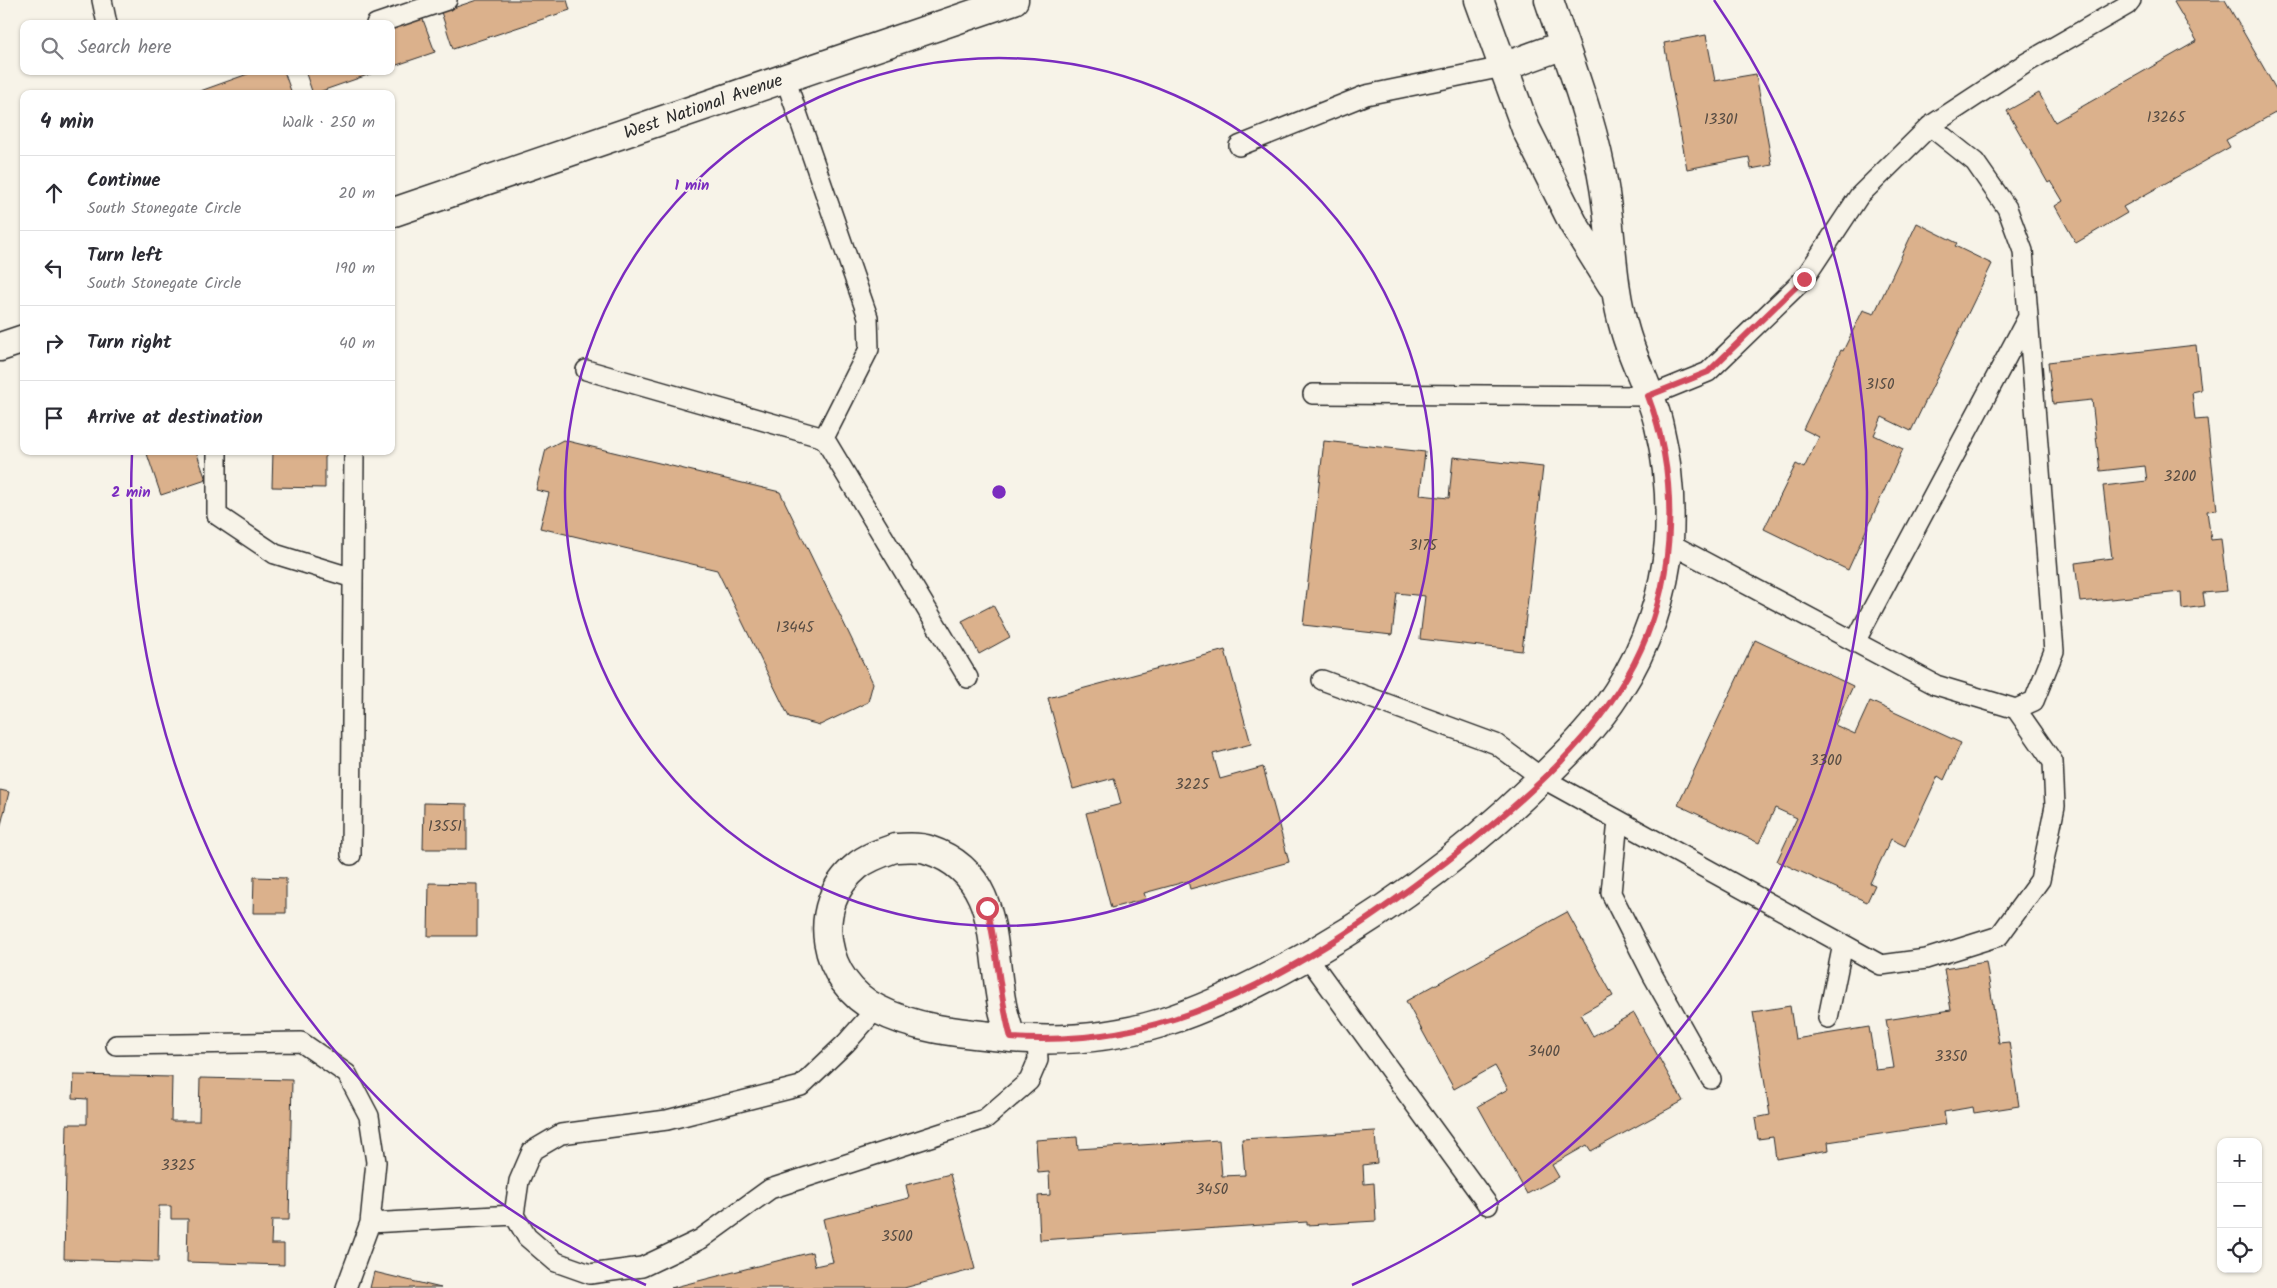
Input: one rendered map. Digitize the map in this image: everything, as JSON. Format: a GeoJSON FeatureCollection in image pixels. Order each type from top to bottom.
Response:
{"type":"FeatureCollection","features":[{"type":"Feature","properties":{"kind":"street","name":"West National Avenue"},"geometry":{"type":"LineString","coordinates":[[395,212],[1014,0]]}},
{"type":"Feature","properties":{"kind":"street"},"geometry":{"type":"LineString","coordinates":[[1479,0],[1526,129],[1573,223],[1616,292]]}},
{"type":"Feature","properties":{"kind":"street"},"geometry":{"type":"LineString","coordinates":[[1024,1039],[1002,1004],[993,931],[976,883],[957,863],[928,849],[895,848],[867,858],[855,868],[837,890],[830,905],[828,946],[839,977],[856,996],[876,1009],[910,1023],[944,1031],[1024,1039],[1115,1034],[1159,1024],[1194,1012],[1241,992],[1308,956],[1383,910],[1497,822],[1578,743],[1612,700],[1642,648],[1658,600],[1669,543],[1668,481],[1659,424],[1625,331],[1616,292],[1604,187],[1592,130],[1549,0]]}},
{"type":"Feature","properties":{"kind":"street"},"geometry":{"type":"LineString","coordinates":[[1503,67],[1564,45]]}},
{"type":"Feature","properties":{"kind":"street"},"geometry":{"type":"LineString","coordinates":[[0,347],[20,340]]}},
{"type":"Feature","properties":{"kind":"lane"},"geometry":{"type":"LineString","coordinates":[[102,0],[106,20]]}},
{"type":"Feature","properties":{"kind":"lane"},"geometry":{"type":"LineString","coordinates":[[388,20],[447,0]]}},
{"type":"Feature","properties":{"kind":"lane"},"geometry":{"type":"LineString","coordinates":[[1313,394],[1648,396],[1708,372],[1804,279],[1859,196],[1930,126],[2026,63],[2127,5],[2131,0]]}},
{"type":"Feature","properties":{"kind":"lane"},"geometry":{"type":"LineString","coordinates":[[1239,146],[1366,95],[1503,67]]}},
{"type":"Feature","properties":{"kind":"lane"},"geometry":{"type":"LineString","coordinates":[[785,78],[868,317],[869,349],[824,438]]}},
{"type":"Feature","properties":{"kind":"lane"},"geometry":{"type":"LineString","coordinates":[[1930,126],[1975,162],[2007,208],[2023,251],[2054,651],[2034,701],[2016,709]]}},
{"type":"Feature","properties":{"kind":"lane"},"geometry":{"type":"LineString","coordinates":[[1855,642],[2028,317]]}},
{"type":"Feature","properties":{"kind":"lane"},"geometry":{"type":"LineString","coordinates":[[586,370],[824,438],[968,678]]}},
{"type":"Feature","properties":{"kind":"lane"},"geometry":{"type":"LineString","coordinates":[[217,455],[218,515],[275,554],[353,578]]}},
{"type":"Feature","properties":{"kind":"lane"},"geometry":{"type":"LineString","coordinates":[[351,855],[354,455]]}},
{"type":"Feature","properties":{"kind":"lane"},"geometry":{"type":"LineString","coordinates":[[1322,680],[1496,744],[1542,778],[1881,965],[1926,958],[1999,936],[2040,880],[2055,806],[2053,762],[2016,709],[1936,685],[1669,543]]}},
{"type":"Feature","properties":{"kind":"lane"},"geometry":{"type":"LineString","coordinates":[[1618,820],[1611,893],[1652,974],[1711,1079]]}},
{"type":"Feature","properties":{"kind":"lane"},"geometry":{"type":"LineString","coordinates":[[1828,1018],[1843,944]]}},
{"type":"Feature","properties":{"kind":"lane"},"geometry":{"type":"LineString","coordinates":[[1308,956],[1488,1205]]}},
{"type":"Feature","properties":{"kind":"lane"},"geometry":{"type":"LineString","coordinates":[[876,1009],[846,1044],[800,1086],[667,1120],[561,1134],[532,1151],[519,1181],[514,1215],[527,1237],[556,1262],[601,1280],[642,1267],[701,1239],[770,1189],[985,1119],[1029,1081],[1038,1060],[1024,1039]]}},
{"type":"Feature","properties":{"kind":"lane"},"geometry":{"type":"LineString","coordinates":[[116,1045],[301,1042],[347,1074],[369,1116],[376,1162],[370,1223],[346,1288]]}},
{"type":"Feature","properties":{"kind":"lane"},"geometry":{"type":"LineString","coordinates":[[370,1223],[514,1215]]}},
{"type":"Feature","properties":{"kind":"building"},"geometry":{"type":"Polygon","coordinates":[[[477,0],[567,0],[570,10],[453,49],[441,12],[477,0]]]}},
{"type":"Feature","properties":{"kind":"building"},"geometry":{"type":"Polygon","coordinates":[[[2178,0],[2225,0],[2277,91],[2277,112],[2226,140],[2230,147],[2123,207],[2127,213],[2076,243],[2055,206],[2063,201],[2051,181],[2048,183],[2007,111],[2039,93],[2055,122],[2197,41],[2174,2],[2178,0]]]}},
{"type":"Feature","properties":{"kind":"building"},"geometry":{"type":"Polygon","coordinates":[[[422,17],[435,52],[395,66],[395,26],[422,17]]]}},
{"type":"Feature","properties":{"kind":"building"},"geometry":{"type":"Polygon","coordinates":[[[1706,35],[1715,81],[1756,74],[1772,165],[1751,169],[1749,157],[1687,169],[1664,43],[1706,35]]]}},
{"type":"Feature","properties":{"kind":"building"},"geometry":{"type":"Polygon","coordinates":[[[245,75],[285,75],[291,90],[203,90],[245,75]]]}},
{"type":"Feature","properties":{"kind":"building"},"geometry":{"type":"Polygon","coordinates":[[[306,75],[368,75],[324,90],[312,90],[306,75]]]}},
{"type":"Feature","properties":{"kind":"building"},"geometry":{"type":"Polygon","coordinates":[[[1917,223],[1957,243],[1955,246],[1992,264],[1911,431],[1882,417],[1874,435],[1903,449],[1848,570],[1764,529],[1796,464],[1804,468],[1819,437],[1803,429],[1841,350],[1843,351],[1863,310],[1874,314],[1917,223]]]}},
{"type":"Feature","properties":{"kind":"building"},"geometry":{"type":"Polygon","coordinates":[[[2196,345],[2201,390],[2192,392],[2195,420],[2207,419],[2217,510],[2207,511],[2211,540],[2221,539],[2227,591],[2203,593],[2205,606],[2182,609],[2181,592],[2080,602],[2075,563],[2112,558],[2103,486],[2147,481],[2145,466],[2100,471],[2092,400],[2053,404],[2048,362],[2196,345]]]}},
{"type":"Feature","properties":{"kind":"building"},"geometry":{"type":"Polygon","coordinates":[[[563,440],[780,492],[873,683],[868,702],[820,725],[789,717],[717,570],[540,528],[549,493],[536,490],[546,449],[563,440]]]}},
{"type":"Feature","properties":{"kind":"building"},"geometry":{"type":"Polygon","coordinates":[[[1324,441],[1425,452],[1420,495],[1449,498],[1453,457],[1543,467],[1522,651],[1420,639],[1425,596],[1397,593],[1392,635],[1303,625],[1324,441]]]}},
{"type":"Feature","properties":{"kind":"building"},"geometry":{"type":"Polygon","coordinates":[[[147,455],[197,455],[206,480],[161,495],[147,455]]]}},
{"type":"Feature","properties":{"kind":"building"},"geometry":{"type":"Polygon","coordinates":[[[273,455],[325,455],[325,488],[272,487],[273,455]]]}},
{"type":"Feature","properties":{"kind":"building"},"geometry":{"type":"Polygon","coordinates":[[[993,605],[1010,637],[979,654],[962,621],[993,605]]]}},
{"type":"Feature","properties":{"kind":"building"},"geometry":{"type":"Polygon","coordinates":[[[1755,640],[1853,686],[1835,725],[1855,734],[1870,701],[1961,743],[1944,780],[1938,776],[1905,846],[1891,839],[1870,883],[1875,885],[1867,902],[1777,861],[1797,818],[1775,808],[1759,843],[1678,805],[1755,640]]]}},
{"type":"Feature","properties":{"kind":"building"},"geometry":{"type":"Polygon","coordinates":[[[1225,650],[1251,744],[1213,754],[1220,779],[1263,767],[1289,862],[1190,889],[1188,881],[1144,893],[1146,899],[1111,908],[1086,813],[1121,804],[1114,778],[1073,789],[1048,698],[1225,650]]]}},
{"type":"Feature","properties":{"kind":"building"},"geometry":{"type":"Polygon","coordinates":[[[0,790],[9,792],[0,829],[0,790]]]}},
{"type":"Feature","properties":{"kind":"building"},"geometry":{"type":"Polygon","coordinates":[[[424,803],[467,804],[467,849],[423,849],[424,803]]]}},
{"type":"Feature","properties":{"kind":"building"},"geometry":{"type":"Polygon","coordinates":[[[254,877],[286,878],[286,913],[253,913],[254,877]]]}},
{"type":"Feature","properties":{"kind":"building"},"geometry":{"type":"Polygon","coordinates":[[[429,883],[477,884],[477,936],[428,936],[429,883]]]}},
{"type":"Feature","properties":{"kind":"building"},"geometry":{"type":"Polygon","coordinates":[[[1567,912],[1613,996],[1581,1014],[1593,1036],[1634,1013],[1683,1101],[1591,1151],[1587,1145],[1552,1165],[1559,1177],[1527,1194],[1478,1106],[1508,1089],[1495,1066],[1454,1089],[1406,1001],[1567,912]]]}},
{"type":"Feature","properties":{"kind":"building"},"geometry":{"type":"Polygon","coordinates":[[[1986,962],[1999,1043],[2009,1042],[2019,1106],[1974,1113],[1973,1107],[1944,1112],[1946,1124],[1828,1142],[1829,1150],[1776,1159],[1773,1137],[1758,1139],[1755,1118],[1770,1115],[1753,1012],[1790,1006],[1795,1039],[1869,1027],[1876,1070],[1894,1068],[1886,1020],[1951,1010],[1944,969],[1986,962]]]}},
{"type":"Feature","properties":{"kind":"building"},"geometry":{"type":"Polygon","coordinates":[[[74,1075],[172,1077],[171,1121],[199,1121],[200,1078],[292,1080],[289,1220],[272,1220],[271,1244],[284,1244],[284,1265],[187,1262],[188,1219],[171,1219],[171,1206],[159,1206],[158,1262],[64,1259],[67,1124],[87,1124],[87,1099],[73,1098],[74,1075]]]}},
{"type":"Feature","properties":{"kind":"building"},"geometry":{"type":"Polygon","coordinates":[[[1375,1131],[1377,1163],[1363,1165],[1364,1184],[1374,1183],[1376,1221],[1307,1225],[1307,1222],[1040,1240],[1038,1196],[1050,1195],[1049,1172],[1038,1173],[1036,1140],[1077,1137],[1078,1149],[1219,1140],[1222,1176],[1245,1175],[1242,1139],[1375,1131]]]}},
{"type":"Feature","properties":{"kind":"building"},"geometry":{"type":"Polygon","coordinates":[[[950,1174],[975,1269],[904,1288],[671,1288],[812,1252],[815,1266],[833,1262],[823,1219],[909,1198],[906,1185],[950,1174]]]}},
{"type":"Feature","properties":{"kind":"building"},"geometry":{"type":"Polygon","coordinates":[[[374,1272],[441,1288],[370,1288],[374,1272]]]}},
{"type":"Feature","properties":{"kind":"route"},"geometry":{"type":"LineString","coordinates":[[987,908],[993,931],[1002,1004],[1011,1038],[1037,1040],[1078,1039],[1115,1034],[1159,1024],[1194,1012],[1241,992],[1308,956],[1383,910],[1497,822],[1578,743],[1618,692],[1642,648],[1658,600],[1669,543],[1668,481],[1659,424],[1648,396],[1708,372],[1804,279]]}}]}
